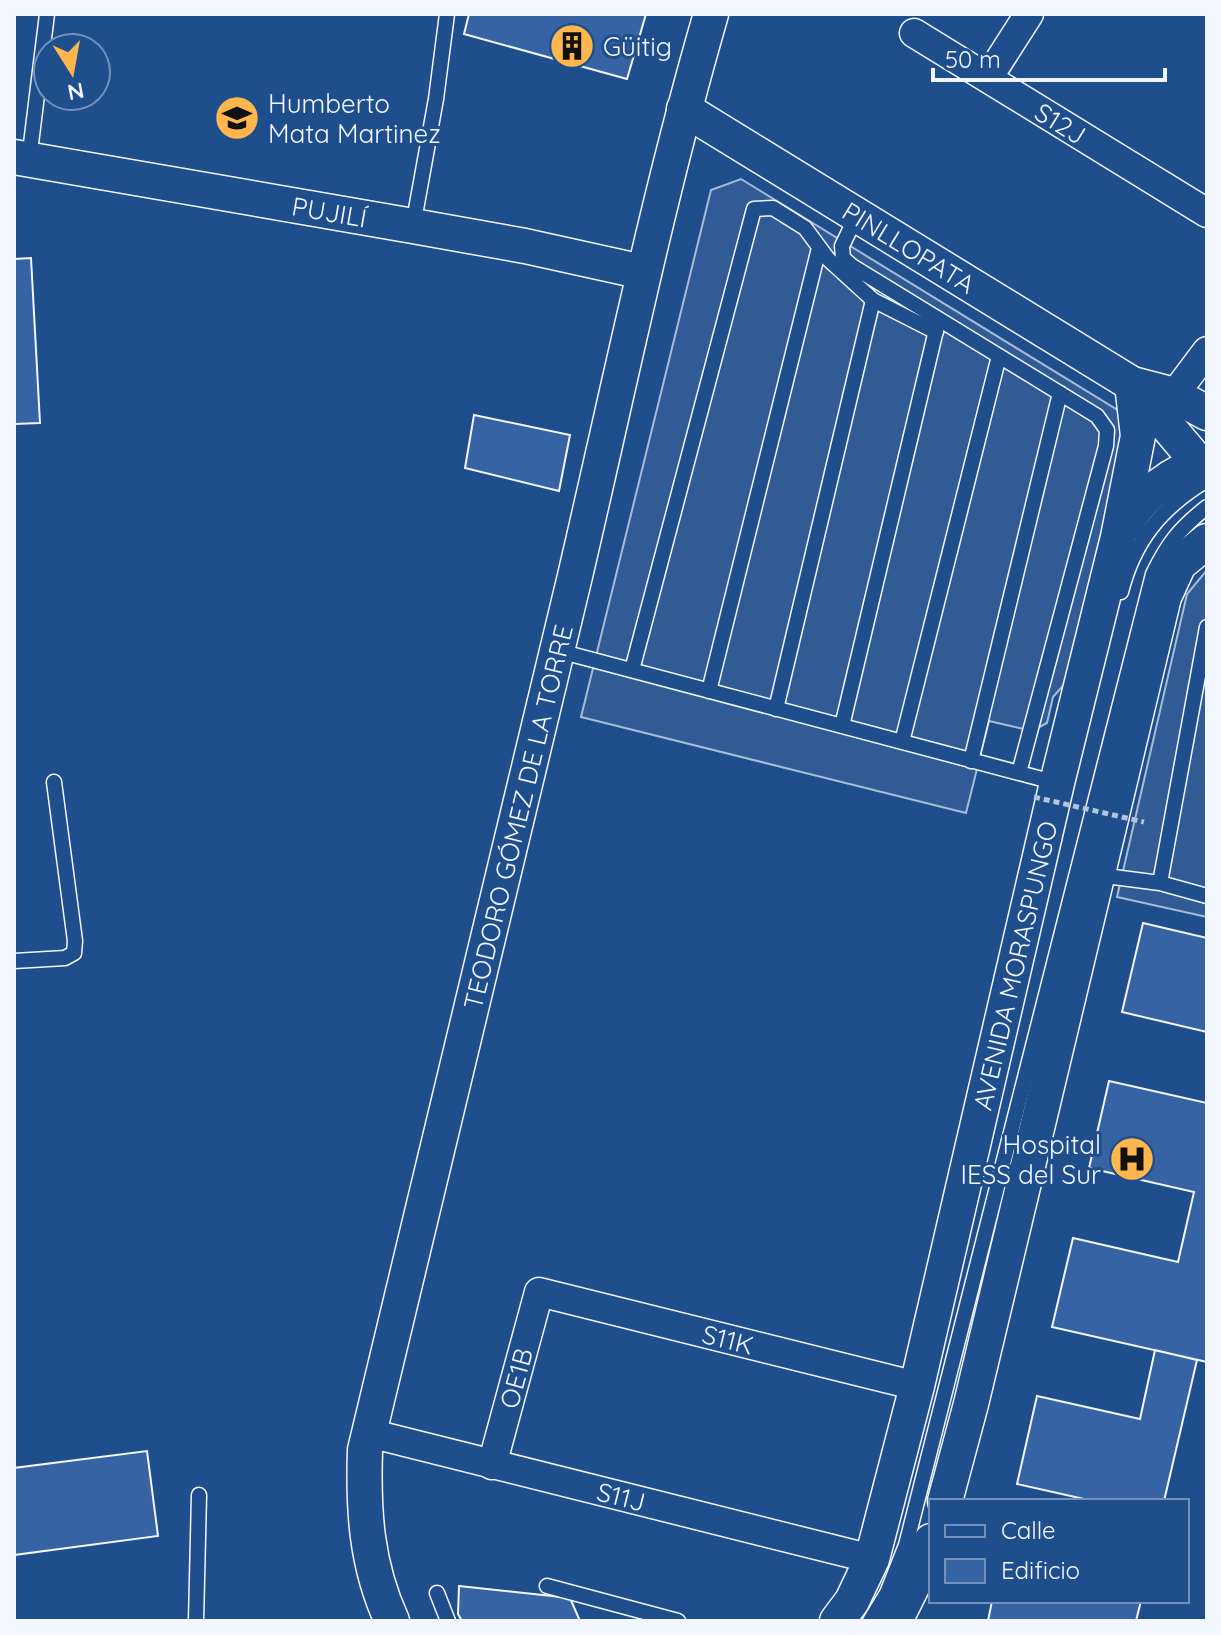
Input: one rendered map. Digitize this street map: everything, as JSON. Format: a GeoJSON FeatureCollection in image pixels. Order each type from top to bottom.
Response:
{"type":"FeatureCollection","features":[{"type":"Feature","properties":{"kind":"street","name":"TEODORO GÓMEZ DE LA TORRE"},"geometry":{"type":"LineString","coordinates":[[392,1621],[374,1575],[366,1538],[365,1464],[369,1433],[557,650],[643,272],[711,14]]}},
{"type":"Feature","properties":{"kind":"street"},"geometry":{"type":"LineString","coordinates":[[988,78],[1029,14]]}},
{"type":"Feature","properties":{"kind":"street","name":"S12J"},"geometry":{"type":"LineString","coordinates":[[914,33],[1207,213]]}},
{"type":"Feature","properties":{"kind":"street","name":"PINLLOPATA"},"geometry":{"type":"LineString","coordinates":[[684,109],[1132,384],[1174,395],[1207,413]]}},
{"type":"Feature","properties":{"kind":"street","name":"PUJILÍ"},"geometry":{"type":"LineString","coordinates":[[21,159],[525,246],[643,272]]}},
{"type":"Feature","properties":{"kind":"street"},"geometry":{"type":"LineString","coordinates":[[1174,395],[1207,351]]}},
{"type":"Feature","properties":{"kind":"street","name":"PINLLOPATA"},"geometry":{"type":"LineString","coordinates":[[1132,384],[1205,470]]}},
{"type":"Feature","properties":{"kind":"street","name":"AVENIDA MORASPUNGO"},"geometry":{"type":"LineString","coordinates":[[837,1621],[852,1601],[872,1559],[917,1386],[1051,780],[1118,537],[1138,436],[1132,384]]}},
{"type":"Feature","properties":{"kind":"street","name":"AVENIDA MORASPUNGO"},"geometry":{"type":"LineString","coordinates":[[1118,537],[1150,493],[1165,481],[1205,470]]}},
{"type":"Feature","properties":{"kind":"street"},"geometry":{"type":"LineString","coordinates":[[946,1499],[975,1388],[1164,597],[1179,564],[1207,541]]}},
{"type":"Feature","properties":{"kind":"street","name":"S11K"},"geometry":{"type":"LineString","coordinates":[[539,1292],[917,1386]]}},
{"type":"Feature","properties":{"kind":"street","name":"OE1B"},"geometry":{"type":"LineString","coordinates":[[492,1465],[539,1292]]}},
{"type":"Feature","properties":{"kind":"street","name":"S11J"},"geometry":{"type":"LineString","coordinates":[[369,1433],[872,1559]]}},
{"type":"Feature","properties":{"kind":"street"},"geometry":{"type":"LineString","coordinates":[[895,1621],[929,1546]]}},
{"type":"Feature","properties":{"kind":"lane"},"geometry":{"type":"LineString","coordinates":[[21,159],[47,14]]}},
{"type":"Feature","properties":{"kind":"lane"},"geometry":{"type":"LineString","coordinates":[[413,226],[436,99],[447,14]]}},
{"type":"Feature","properties":{"kind":"lane"},"geometry":{"type":"LineString","coordinates":[[632,670],[754,209],[773,208],[805,228],[819,248],[873,300],[938,325],[999,356],[1097,416],[1107,430],[1106,446],[1019,773]]}},
{"type":"Feature","properties":{"kind":"lane"},"geometry":{"type":"LineString","coordinates":[[856,217],[842,246],[843,258],[938,325]]}},
{"type":"Feature","properties":{"kind":"lane"},"geometry":{"type":"LineString","coordinates":[[709,691],[819,248]]}},
{"type":"Feature","properties":{"kind":"lane"},"geometry":{"type":"LineString","coordinates":[[776,709],[873,300]]}},
{"type":"Feature","properties":{"kind":"lane"},"geometry":{"type":"LineString","coordinates":[[842,726],[938,325]]}},
{"type":"Feature","properties":{"kind":"lane"},"geometry":{"type":"LineString","coordinates":[[902,742],[999,356]]}},
{"type":"Feature","properties":{"kind":"lane"},"geometry":{"type":"LineString","coordinates":[[971,761],[1060,393]]}},
{"type":"Feature","properties":{"kind":"lane"},"geometry":{"type":"LineString","coordinates":[[1118,607],[1125,576],[1145,533],[1205,470]]}},
{"type":"Feature","properties":{"kind":"lane"},"geometry":{"type":"LineString","coordinates":[[870,1621],[887,1593],[906,1545],[1153,574],[1167,545],[1185,524],[1207,507]]}},
{"type":"Feature","properties":{"kind":"lane"},"geometry":{"type":"LineString","coordinates":[[1160,883],[1207,627]]}},
{"type":"Feature","properties":{"kind":"lane"},"geometry":{"type":"LineString","coordinates":[[557,650],[971,761],[1019,773],[1051,780],[1049,769],[1019,773]]}},
{"type":"Feature","properties":{"kind":"lane"},"geometry":{"type":"LineString","coordinates":[[14,961],[65,958],[74,953],[54,782]]}},
{"type":"Feature","properties":{"kind":"lane"},"geometry":{"type":"LineString","coordinates":[[1097,875],[1160,883],[1207,896]]}},
{"type":"Feature","properties":{"kind":"lane"},"geometry":{"type":"LineString","coordinates":[[844,1621],[868,1583],[894,1516],[1042,915]]}},
{"type":"Feature","properties":{"kind":"lane"},"geometry":{"type":"LineString","coordinates":[[196,1621],[199,1495]]}},
{"type":"Feature","properties":{"kind":"lane"},"geometry":{"type":"LineString","coordinates":[[547,1586],[678,1621]]}},
{"type":"Feature","properties":{"kind":"lane"},"geometry":{"type":"LineString","coordinates":[[437,1593],[448,1621]]}},
{"type":"Feature","properties":{"kind":"path"},"geometry":{"type":"LineString","coordinates":[[1051,780],[1144,822]]}},
{"type":"Feature","properties":{"kind":"shaded area"},"geometry":{"type":"Polygon","coordinates":[[[741,179],[1124,414],[1128,431],[1069,679],[1053,697],[1047,723],[1032,731],[989,721],[966,813],[581,717],[711,190],[741,179]]]}},
{"type":"Feature","properties":{"kind":"shaded area"},"geometry":{"type":"Polygon","coordinates":[[[1207,570],[1207,917],[1117,897],[1187,594],[1207,570]]]}},
{"type":"Feature","properties":{"kind":"building","name":"Güitig"},"geometry":{"type":"Polygon","coordinates":[[[469,14],[646,14],[627,79],[464,34],[469,14]]]}},
{"type":"Feature","properties":{"kind":"building"},"geometry":{"type":"Polygon","coordinates":[[[31,258],[40,423],[14,424],[14,259],[31,258]]]}},
{"type":"Feature","properties":{"kind":"building"},"geometry":{"type":"Polygon","coordinates":[[[474,415],[570,435],[559,491],[465,468],[474,415]]]}},
{"type":"Feature","properties":{"kind":"building"},"geometry":{"type":"Polygon","coordinates":[[[1143,923],[1207,938],[1207,1032],[1122,1012],[1143,923]]]}},
{"type":"Feature","properties":{"kind":"building","name":"Hospital IESS del Sur"},"geometry":{"type":"Polygon","coordinates":[[[1109,1081],[1207,1103],[1207,1362],[1052,1327],[1073,1238],[1178,1262],[1194,1192],[1089,1168],[1109,1081]]]}},
{"type":"Feature","properties":{"kind":"building"},"geometry":{"type":"Polygon","coordinates":[[[1155,1350],[1197,1360],[1164,1499],[1084,1499],[1017,1484],[1037,1396],[1140,1419],[1155,1350]]]}},
{"type":"Feature","properties":{"kind":"building"},"geometry":{"type":"Polygon","coordinates":[[[147,1451],[158,1536],[14,1555],[14,1468],[147,1451]]]}},
{"type":"Feature","properties":{"kind":"building"},"geometry":{"type":"Polygon","coordinates":[[[459,1586],[570,1598],[580,1621],[462,1621],[458,1614],[459,1586]]]}},
{"type":"Feature","properties":{"kind":"building"},"geometry":{"type":"Polygon","coordinates":[[[992,1603],[1140,1603],[1136,1621],[988,1621],[992,1603]]]}},
{"type":"Feature","properties":{"kind":"place","name":"Güitig"},"geometry":{"type":"Point","coordinates":[572,46]}},
{"type":"Feature","properties":{"kind":"place","name":"Humberto Mata Martinez"},"geometry":{"type":"Point","coordinates":[237,118]}},
{"type":"Feature","properties":{"kind":"place","name":"Hospital IESS del Sur"},"geometry":{"type":"Point","coordinates":[1132,1159]}}]}
